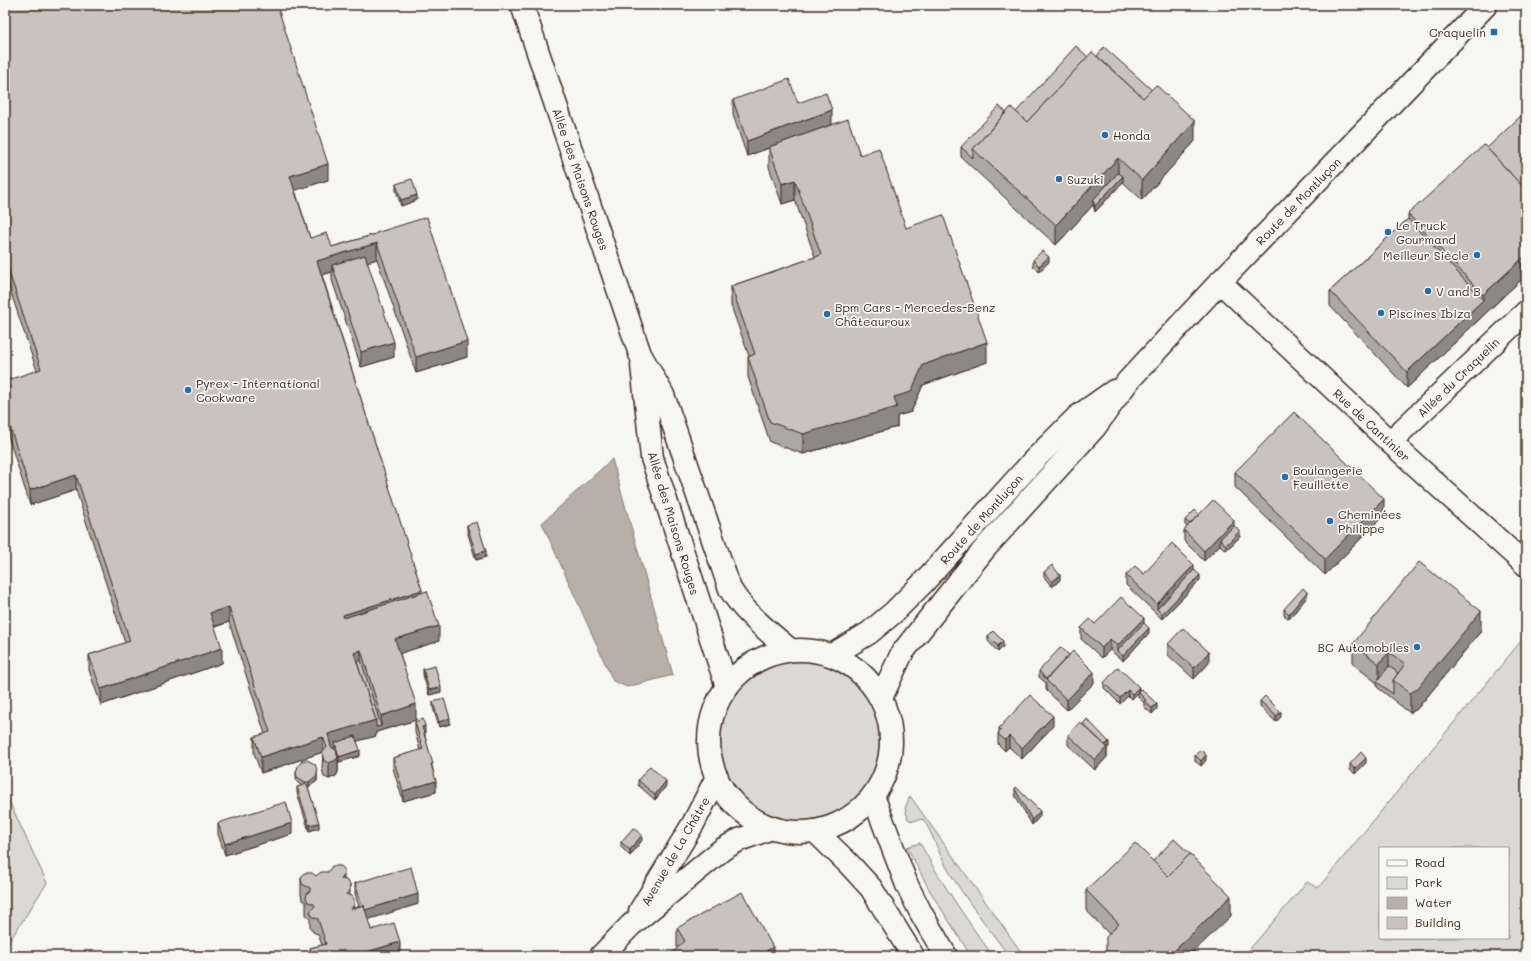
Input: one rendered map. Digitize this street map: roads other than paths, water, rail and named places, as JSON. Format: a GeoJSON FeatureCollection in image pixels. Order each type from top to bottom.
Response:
{"type":"FeatureCollection","features":[{"type":"Feature","properties":{"kind":"main road","name":"Allée des Maisons Rouges"},"geometry":{"type":"LineString","coordinates":[[522,5],[640,354],[663,395],[730,589],[738,603],[751,617],[790,650]]}},
{"type":"Feature","properties":{"kind":"main road","name":"Route de Montluçon"},"geometry":{"type":"LineString","coordinates":[[1468,22],[1482,5]]}},
{"type":"Feature","properties":{"kind":"main road","name":"Route de Montluçon"},"geometry":{"type":"LineString","coordinates":[[881,698],[902,653],[986,547],[1095,427],[1128,381],[1220,282],[1468,22],[1486,5]]}},
{"type":"Feature","properties":{"kind":"main road","name":"Rue de Cantinier"},"geometry":{"type":"LineString","coordinates":[[1220,282],[1390,442],[1526,565]]}},
{"type":"Feature","properties":{"kind":"main road","name":"Allée du Craquelin"},"geometry":{"type":"LineString","coordinates":[[1390,442],[1526,312]]}},
{"type":"Feature","properties":{"kind":"main road","name":"Allée des Maisons Rouges"},"geometry":{"type":"LineString","coordinates":[[640,354],[652,458],[727,687]]}},
{"type":"Feature","properties":{"kind":"main road","name":"Route de Montluçon"},"geometry":{"type":"LineString","coordinates":[[832,655],[869,633],[893,613],[921,585],[1035,459],[1077,417],[1128,381]]}},
{"type":"Feature","properties":{"kind":"main road"},"geometry":{"type":"LineString","coordinates":[[790,650],[810,650],[832,655],[845,661],[864,676],[881,698],[886,710],[892,739],[889,763],[882,782],[873,796],[862,808],[851,816],[834,825],[815,831],[785,831],[772,828],[758,822],[744,813],[732,801],[717,777],[712,764],[710,751],[710,728],[716,707],[727,687],[737,674],[750,664],[769,655],[790,650]]}},
{"type":"Feature","properties":{"kind":"main road","name":"Avenue de La Châtre"},"geometry":{"type":"LineString","coordinates":[[631,926],[693,824],[717,777]]}},
{"type":"Feature","properties":{"kind":"main road"},"geometry":{"type":"LineString","coordinates":[[873,796],[907,885],[921,913],[946,956]]}},
{"type":"Feature","properties":{"kind":"main road","name":"Avenue de La Châtre"},"geometry":{"type":"LineString","coordinates":[[601,956],[631,926],[723,849],[739,840],[772,828]]}},
{"type":"Feature","properties":{"kind":"main road"},"geometry":{"type":"LineString","coordinates":[[815,831],[871,888],[913,956]]}},
{"type":"Feature","properties":{"kind":"water"},"geometry":{"type":"Polygon","coordinates":[[[612,459],[673,675],[627,687],[613,681],[542,523],[612,459]]]}},
{"type":"Feature","properties":{"kind":"place","name":"Craquelin"},"geometry":{"type":"Point","coordinates":[1494,32]}},
{"type":"Feature","properties":{"kind":"place","name":"Honda"},"geometry":{"type":"Point","coordinates":[1105,135]}},
{"type":"Feature","properties":{"kind":"place","name":"Suzuki"},"geometry":{"type":"Point","coordinates":[1059,179]}},
{"type":"Feature","properties":{"kind":"place","name":"Le Truck Gourmand"},"geometry":{"type":"Point","coordinates":[1388,232]}},
{"type":"Feature","properties":{"kind":"place","name":"Meilleur Siècle"},"geometry":{"type":"Point","coordinates":[1477,255]}},
{"type":"Feature","properties":{"kind":"place","name":"V and B"},"geometry":{"type":"Point","coordinates":[1428,291]}},
{"type":"Feature","properties":{"kind":"place","name":"Piscines Ibiza"},"geometry":{"type":"Point","coordinates":[1381,313]}},
{"type":"Feature","properties":{"kind":"place","name":"Bpm Cars - Mercedes-Benz Châteauroux"},"geometry":{"type":"Point","coordinates":[827,314]}},
{"type":"Feature","properties":{"kind":"place","name":"Pyrex - International Cookware"},"geometry":{"type":"Point","coordinates":[188,390]}},
{"type":"Feature","properties":{"kind":"place","name":"Boulangerie Feuillette"},"geometry":{"type":"Point","coordinates":[1285,477]}},
{"type":"Feature","properties":{"kind":"place","name":"Cheminées Philippe"},"geometry":{"type":"Point","coordinates":[1330,521]}},
{"type":"Feature","properties":{"kind":"place","name":"BC Automobiles"},"geometry":{"type":"Point","coordinates":[1417,647]}}]}
